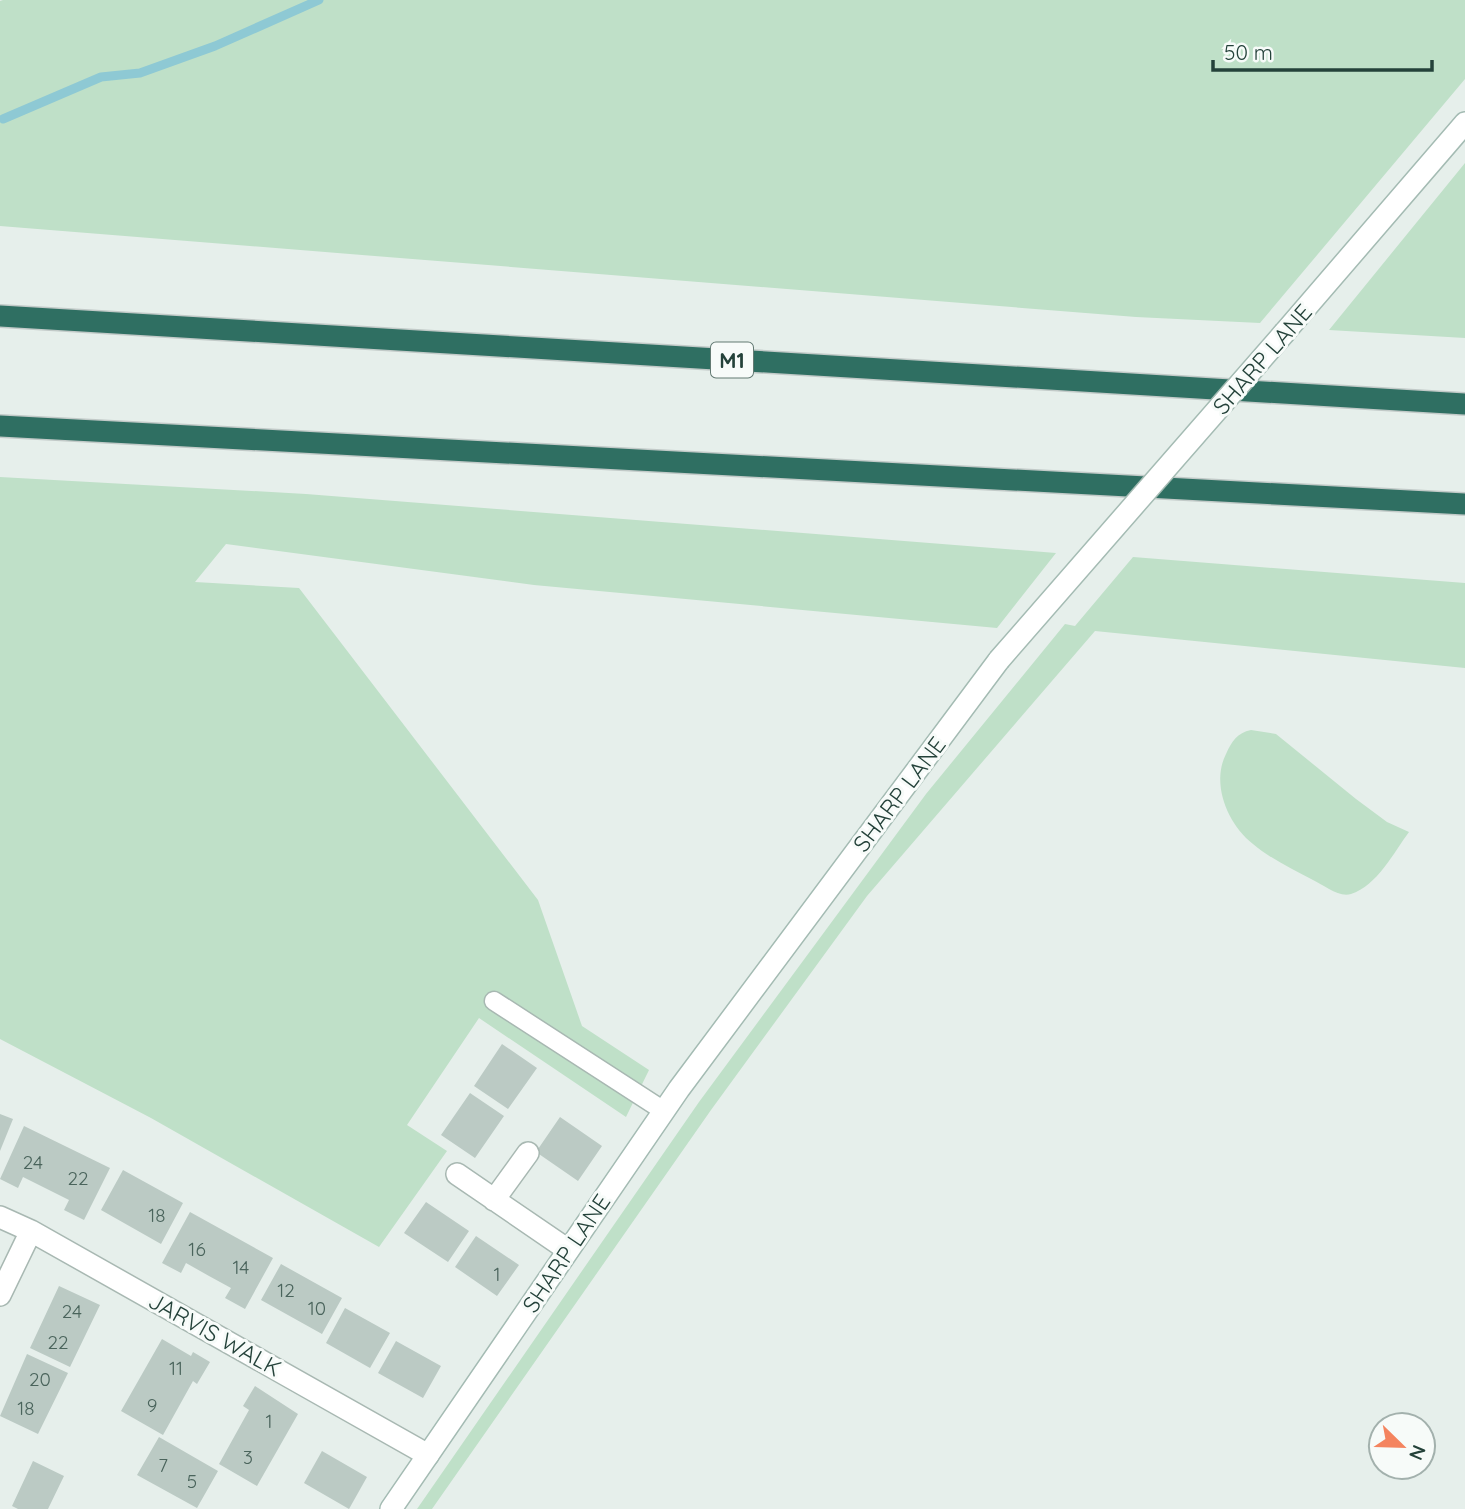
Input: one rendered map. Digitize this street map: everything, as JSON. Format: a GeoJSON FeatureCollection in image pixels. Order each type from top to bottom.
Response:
{"type":"FeatureCollection","features":[{"type":"Feature","properties":{"kind":"highway","name":"M1"},"geometry":{"type":"LineString","coordinates":[[0,316],[1465,404]]}},
{"type":"Feature","properties":{"kind":"highway"},"geometry":{"type":"LineString","coordinates":[[0,426],[1465,504]]}},
{"type":"Feature","properties":{"kind":"street","name":"SHARP LANE"},"geometry":{"type":"LineString","coordinates":[[391,1509],[664,1111],[999,660],[1465,123]]}},
{"type":"Feature","properties":{"kind":"street"},"geometry":{"type":"LineString","coordinates":[[494,1200],[528,1153]]}},
{"type":"Feature","properties":{"kind":"street"},"geometry":{"type":"LineString","coordinates":[[457,1174],[568,1250]]}},
{"type":"Feature","properties":{"kind":"street","name":"JARVIS WALK"},"geometry":{"type":"LineString","coordinates":[[0,1217],[31,1231],[428,1455]]}},
{"type":"Feature","properties":{"kind":"street"},"geometry":{"type":"LineString","coordinates":[[0,1295],[31,1231]]}},
{"type":"Feature","properties":{"kind":"lane"},"geometry":{"type":"LineString","coordinates":[[494,1001],[664,1111]]}},
{"type":"Feature","properties":{"kind":"green space"},"geometry":{"type":"Polygon","coordinates":[[[3,0],[1465,0],[1465,79],[1260,323],[1136,317],[0,226],[0,1],[3,0]]]}},
{"type":"Feature","properties":{"kind":"green space"},"geometry":{"type":"Polygon","coordinates":[[[1465,163],[1465,338],[1329,330],[1465,163]]]}},
{"type":"Feature","properties":{"kind":"green space"},"geometry":{"type":"Polygon","coordinates":[[[0,477],[306,494],[1056,553],[997,628],[534,585],[226,544],[195,582],[299,588],[538,900],[582,1026],[649,1070],[626,1117],[479,1018],[407,1125],[447,1151],[379,1247],[151,1118],[0,1039],[0,477]]]}},
{"type":"Feature","properties":{"kind":"green space"},"geometry":{"type":"Polygon","coordinates":[[[1133,557],[1465,583],[1465,668],[1095,631],[867,896],[711,1110],[432,1509],[417,1509],[699,1102],[926,794],[1065,624],[1075,626],[1133,557]]]}},
{"type":"Feature","properties":{"kind":"green space"},"geometry":{"type":"Polygon","coordinates":[[[1251,730],[1276,734],[1387,822],[1409,832],[1384,868],[1369,884],[1351,894],[1337,893],[1267,854],[1236,826],[1224,802],[1220,777],[1228,749],[1242,733],[1251,730]]]}},
{"type":"Feature","properties":{"kind":"building"},"geometry":{"type":"Polygon","coordinates":[[[502,1044],[537,1068],[508,1109],[474,1086],[502,1044]]]}},
{"type":"Feature","properties":{"kind":"building"},"geometry":{"type":"Polygon","coordinates":[[[470,1093],[504,1116],[475,1158],[441,1135],[470,1093]]]}},
{"type":"Feature","properties":{"kind":"building"},"geometry":{"type":"Polygon","coordinates":[[[0,1114],[13,1119],[0,1151],[0,1114]]]}},
{"type":"Feature","properties":{"kind":"building"},"geometry":{"type":"Polygon","coordinates":[[[560,1117],[602,1146],[578,1181],[536,1152],[560,1117]]]}},
{"type":"Feature","properties":{"kind":"building"},"geometry":{"type":"Polygon","coordinates":[[[24,1126],[110,1168],[84,1220],[64,1210],[69,1200],[23,1177],[18,1188],[0,1179],[24,1126]]]}},
{"type":"Feature","properties":{"kind":"building"},"geometry":{"type":"Polygon","coordinates":[[[123,1170],[183,1203],[161,1244],[101,1210],[123,1170]]]}},
{"type":"Feature","properties":{"kind":"building"},"geometry":{"type":"Polygon","coordinates":[[[426,1202],[469,1231],[448,1262],[404,1233],[426,1202]]]}},
{"type":"Feature","properties":{"kind":"building"},"geometry":{"type":"Polygon","coordinates":[[[190,1212],[273,1258],[245,1309],[225,1298],[231,1288],[186,1263],[181,1273],[162,1263],[190,1212]]]}},
{"type":"Feature","properties":{"kind":"building"},"geometry":{"type":"Polygon","coordinates":[[[476,1236],[519,1265],[497,1296],[455,1267],[476,1236]]]}},
{"type":"Feature","properties":{"kind":"building"},"geometry":{"type":"Polygon","coordinates":[[[281,1264],[342,1298],[322,1334],[261,1300],[281,1264]]]}},
{"type":"Feature","properties":{"kind":"building"},"geometry":{"type":"Polygon","coordinates":[[[59,1286],[100,1305],[70,1367],[30,1348],[59,1286]]]}},
{"type":"Feature","properties":{"kind":"building"},"geometry":{"type":"Polygon","coordinates":[[[345,1308],[390,1333],[370,1368],[326,1343],[345,1308]]]}},
{"type":"Feature","properties":{"kind":"building"},"geometry":{"type":"Polygon","coordinates":[[[162,1339],[191,1356],[193,1352],[210,1362],[197,1384],[193,1381],[163,1435],[121,1411],[162,1339]]]}},
{"type":"Feature","properties":{"kind":"building"},"geometry":{"type":"Polygon","coordinates":[[[396,1341],[441,1366],[423,1398],[378,1373],[396,1341]]]}},
{"type":"Feature","properties":{"kind":"building"},"geometry":{"type":"Polygon","coordinates":[[[27,1354],[68,1373],[38,1434],[0,1416],[27,1354]]]}},
{"type":"Feature","properties":{"kind":"building"},"geometry":{"type":"Polygon","coordinates":[[[255,1386],[298,1414],[257,1486],[219,1464],[249,1410],[243,1406],[255,1386]]]}},
{"type":"Feature","properties":{"kind":"building"},"geometry":{"type":"Polygon","coordinates":[[[159,1437],[218,1471],[197,1508],[137,1475],[159,1437]]]}},
{"type":"Feature","properties":{"kind":"building"},"geometry":{"type":"Polygon","coordinates":[[[322,1451],[367,1477],[349,1509],[304,1483],[322,1451]]]}},
{"type":"Feature","properties":{"kind":"building"},"geometry":{"type":"Polygon","coordinates":[[[33,1461],[64,1476],[48,1509],[18,1509],[12,1506],[33,1461]]]}},
{"type":"Feature","properties":{"kind":"waterway"},"geometry":{"type":"LineString","coordinates":[[3,119],[101,77],[140,73],[215,46],[319,0]]}}]}
